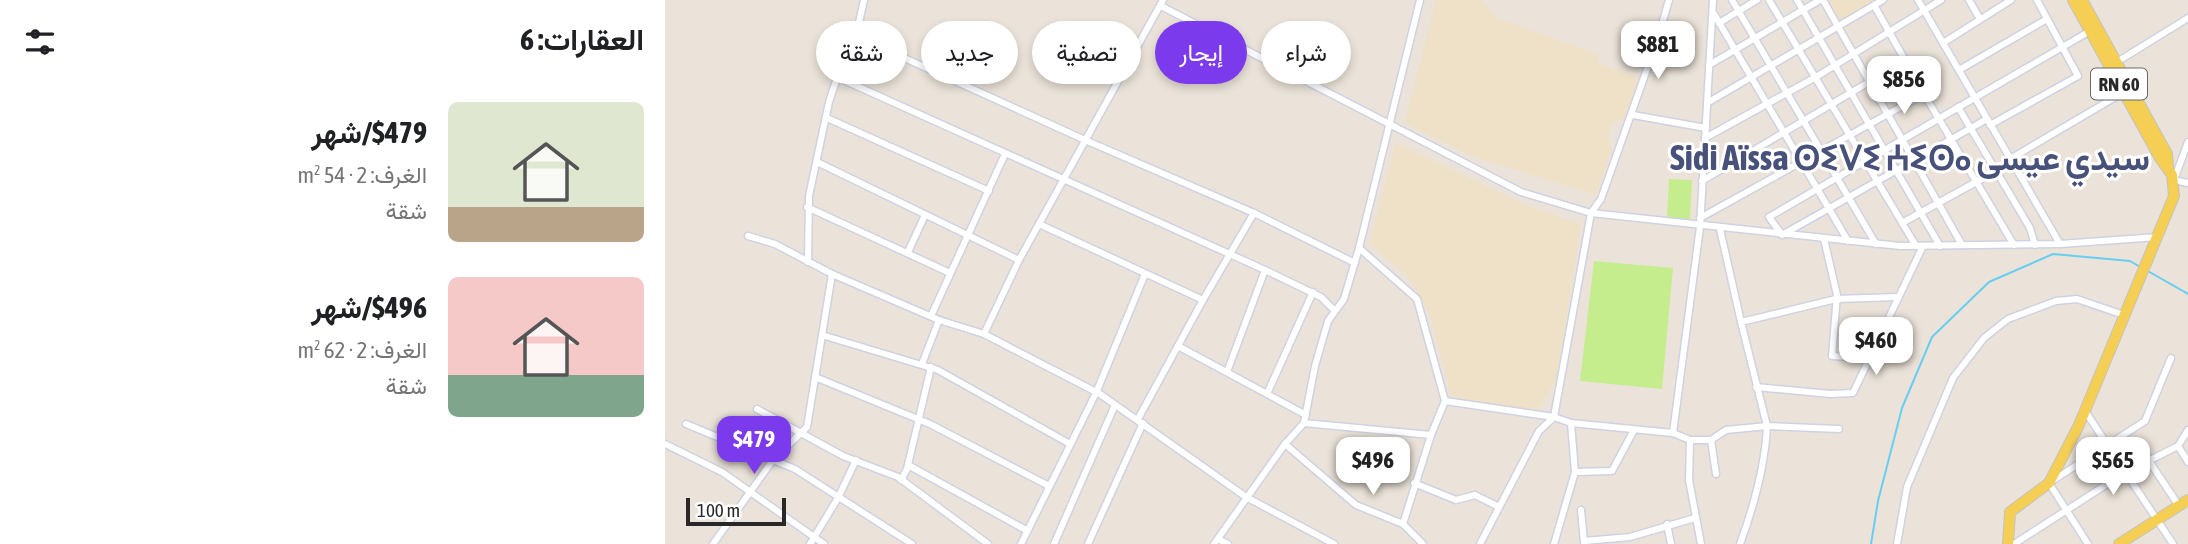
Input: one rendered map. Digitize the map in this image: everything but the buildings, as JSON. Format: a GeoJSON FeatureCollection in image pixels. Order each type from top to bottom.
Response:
{"type":"FeatureCollection","features":[{"type":"Feature","properties":{"kind":"main road","name":"RN 60"},"geometry":{"type":"LineString","coordinates":[[2073,0],[2174,180]]}},
{"type":"Feature","properties":{"kind":"main road","name":"RN 60"},"geometry":{"type":"LineString","coordinates":[[2083,0],[2168,154],[2168,166]]}},
{"type":"Feature","properties":{"kind":"main road"},"geometry":{"type":"LineString","coordinates":[[2008,544],[2010,512],[2049,483],[2083,411],[2150,259],[2174,196],[2174,180]]}},
{"type":"Feature","properties":{"kind":"main road"},"geometry":{"type":"LineString","coordinates":[[2036,494],[2067,434],[2083,411]]}},
{"type":"Feature","properties":{"kind":"main road"},"geometry":{"type":"LineString","coordinates":[[2119,544],[2184,503]]}},
{"type":"Feature","properties":{"kind":"street"},"geometry":{"type":"LineString","coordinates":[[859,21],[864,0]]}},
{"type":"Feature","properties":{"kind":"street"},"geometry":{"type":"LineString","coordinates":[[1228,544],[1216,542],[1285,443],[1304,423],[1315,366],[1328,321],[1344,299],[1355,263],[1420,0]]}},
{"type":"Feature","properties":{"kind":"street"},"geometry":{"type":"LineString","coordinates":[[1662,24],[1668,0]]}},
{"type":"Feature","properties":{"kind":"street"},"geometry":{"type":"LineString","coordinates":[[1674,433],[1700,227],[1713,0]]}},
{"type":"Feature","properties":{"kind":"street"},"geometry":{"type":"LineString","coordinates":[[1732,0],[1876,244]]}},
{"type":"Feature","properties":{"kind":"street"},"geometry":{"type":"LineString","coordinates":[[1719,23],[1757,0]]}},
{"type":"Feature","properties":{"kind":"street"},"geometry":{"type":"LineString","coordinates":[[1769,0],[1902,223],[1919,246]]}},
{"type":"Feature","properties":{"kind":"street"},"geometry":{"type":"LineString","coordinates":[[1797,0],[1940,246]]}},
{"type":"Feature","properties":{"kind":"street"},"geometry":{"type":"LineString","coordinates":[[1709,65],[1821,0],[1962,246]]}},
{"type":"Feature","properties":{"kind":"street"},"geometry":{"type":"LineString","coordinates":[[1707,103],[1882,0]]}},
{"type":"Feature","properties":{"kind":"street"},"geometry":{"type":"LineString","coordinates":[[1918,0],[2060,244]]}},
{"type":"Feature","properties":{"kind":"street"},"geometry":{"type":"LineString","coordinates":[[1705,138],[1816,77],[1941,0]]}},
{"type":"Feature","properties":{"kind":"street"},"geometry":{"type":"LineString","coordinates":[[1969,0],[1980,19]]}},
{"type":"Feature","properties":{"kind":"street"},"geometry":{"type":"LineString","coordinates":[[1943,43],[2011,0]]}},
{"type":"Feature","properties":{"kind":"street"},"geometry":{"type":"LineString","coordinates":[[1782,235],[1952,139],[2077,76],[2037,0]]}},
{"type":"Feature","properties":{"kind":"street"},"geometry":{"type":"LineString","coordinates":[[984,334],[1038,224],[1162,2],[1391,126],[1521,192],[1591,213],[1700,227],[1919,246],[2035,245],[2158,237]]}},
{"type":"Feature","properties":{"kind":"street"},"geometry":{"type":"LineString","coordinates":[[1874,5],[2014,245]]}},
{"type":"Feature","properties":{"kind":"street"},"geometry":{"type":"LineString","coordinates":[[1712,12],[1848,241]]}},
{"type":"Feature","properties":{"kind":"street"},"geometry":{"type":"LineString","coordinates":[[2117,62],[2188,18]]}},
{"type":"Feature","properties":{"kind":"street"},"geometry":{"type":"LineString","coordinates":[[1959,70],[2047,19]]}},
{"type":"Feature","properties":{"kind":"street"},"geometry":{"type":"LineString","coordinates":[[1782,235],[1769,218],[1818,187],[2090,31]]}},
{"type":"Feature","properties":{"kind":"street"},"geometry":{"type":"LineString","coordinates":[[1480,544],[1539,431],[1554,417],[1591,213],[1601,199],[1633,115],[1658,38]]}},
{"type":"Feature","properties":{"kind":"street"},"geometry":{"type":"LineString","coordinates":[[907,59],[1086,141],[1254,212],[1355,263]]}},
{"type":"Feature","properties":{"kind":"street"},"geometry":{"type":"LineString","coordinates":[[1702,181],[1906,60]]}},
{"type":"Feature","properties":{"kind":"street"},"geometry":{"type":"LineString","coordinates":[[808,262],[807,207],[837,84]]}},
{"type":"Feature","properties":{"kind":"street"},"geometry":{"type":"LineString","coordinates":[[853,84],[939,120],[1005,154],[1313,292],[1335,312]]}},
{"type":"Feature","properties":{"kind":"street"},"geometry":{"type":"LineString","coordinates":[[2010,159],[2123,92]]}},
{"type":"Feature","properties":{"kind":"street"},"geometry":{"type":"LineString","coordinates":[[1700,218],[1924,94]]}},
{"type":"Feature","properties":{"kind":"street"},"geometry":{"type":"LineString","coordinates":[[1958,107],[2030,228],[2035,245]]}},
{"type":"Feature","properties":{"kind":"street"},"geometry":{"type":"LineString","coordinates":[[1633,115],[1706,128]]}},
{"type":"Feature","properties":{"kind":"street"},"geometry":{"type":"LineString","coordinates":[[827,118],[989,191]]}},
{"type":"Feature","properties":{"kind":"street"},"geometry":{"type":"LineString","coordinates":[[2188,142],[2174,180],[2188,183]]}},
{"type":"Feature","properties":{"kind":"street"},"geometry":{"type":"LineString","coordinates":[[931,316],[1005,154]]}},
{"type":"Feature","properties":{"kind":"street"},"geometry":{"type":"LineString","coordinates":[[817,162],[1019,260]]}},
{"type":"Feature","properties":{"kind":"street"},"geometry":{"type":"LineString","coordinates":[[1902,223],[1937,201],[1996,171]]}},
{"type":"Feature","properties":{"kind":"street"},"geometry":{"type":"LineString","coordinates":[[807,207],[950,273]]}},
{"type":"Feature","properties":{"kind":"street"},"geometry":{"type":"LineString","coordinates":[[1088,544],[1140,421],[1228,254],[1254,212]]}},
{"type":"Feature","properties":{"kind":"street"},"geometry":{"type":"LineString","coordinates":[[908,252],[925,215]]}},
{"type":"Feature","properties":{"kind":"street"},"geometry":{"type":"LineString","coordinates":[[1038,224],[1203,300]]}},
{"type":"Feature","properties":{"kind":"street"},"geometry":{"type":"LineString","coordinates":[[1720,229],[1767,426],[1761,474],[1740,544]]}},
{"type":"Feature","properties":{"kind":"street"},"geometry":{"type":"LineString","coordinates":[[748,236],[775,244],[832,274],[939,320],[984,334],[1096,393],[1246,497],[1334,544]]}},
{"type":"Feature","properties":{"kind":"street"},"geometry":{"type":"LineString","coordinates":[[1824,239],[1836,299],[1832,356],[1870,358]]}},
{"type":"Feature","properties":{"kind":"street"},"geometry":{"type":"LineString","coordinates":[[1756,387],[1830,394],[1853,393],[1919,246]]}},
{"type":"Feature","properties":{"kind":"street"},"geometry":{"type":"LineString","coordinates":[[1359,248],[1417,299],[1445,401],[1414,483],[1403,524]]}},
{"type":"Feature","properties":{"kind":"street"},"geometry":{"type":"LineString","coordinates":[[1227,372],[1265,270]]}},
{"type":"Feature","properties":{"kind":"street"},"geometry":{"type":"LineString","coordinates":[[713,544],[773,460],[807,427],[832,274]]}},
{"type":"Feature","properties":{"kind":"street"},"geometry":{"type":"LineString","coordinates":[[1021,544],[1096,393],[1145,274]]}},
{"type":"Feature","properties":{"kind":"street"},"geometry":{"type":"LineString","coordinates":[[1267,394],[1313,292]]}},
{"type":"Feature","properties":{"kind":"street"},"geometry":{"type":"LineString","coordinates":[[1741,322],[1836,299],[1897,297]]}},
{"type":"Feature","properties":{"kind":"street"},"geometry":{"type":"LineString","coordinates":[[1897,544],[1907,486],[1953,378],[1984,338],[2008,319],[2056,301],[2077,299],[2125,315]]}},
{"type":"Feature","properties":{"kind":"street"},"geometry":{"type":"LineString","coordinates":[[922,364],[939,320]]}},
{"type":"Feature","properties":{"kind":"street"},"geometry":{"type":"LineString","coordinates":[[822,335],[931,367],[1070,444]]}},
{"type":"Feature","properties":{"kind":"street"},"geometry":{"type":"LineString","coordinates":[[1178,346],[1306,415]]}},
{"type":"Feature","properties":{"kind":"street"},"geometry":{"type":"LineString","coordinates":[[2088,544],[2049,483],[2145,421],[2171,358]]}},
{"type":"Feature","properties":{"kind":"street"},"geometry":{"type":"LineString","coordinates":[[901,480],[908,465],[920,420],[931,367]]}},
{"type":"Feature","properties":{"kind":"street"},"geometry":{"type":"LineString","coordinates":[[815,377],[920,420],[1049,486]]}},
{"type":"Feature","properties":{"kind":"street"},"geometry":{"type":"LineString","coordinates":[[1445,401],[1554,417],[1571,423],[1674,433],[1690,440],[1711,440],[1725,430],[1767,426],[1839,429]]}},
{"type":"Feature","properties":{"kind":"street"},"geometry":{"type":"LineString","coordinates":[[1054,544],[1115,405]]}},
{"type":"Feature","properties":{"kind":"street"},"geometry":{"type":"LineString","coordinates":[[757,409],[802,434],[901,480],[988,544]]}},
{"type":"Feature","properties":{"kind":"street"},"geometry":{"type":"LineString","coordinates":[[2083,411],[2173,544]]}},
{"type":"Feature","properties":{"kind":"street"},"geometry":{"type":"LineString","coordinates":[[1304,423],[1431,435]]}},
{"type":"Feature","properties":{"kind":"street"},"geometry":{"type":"LineString","coordinates":[[1554,544],[1575,472],[1571,423]]}},
{"type":"Feature","properties":{"kind":"street"},"geometry":{"type":"LineString","coordinates":[[686,424],[796,469],[912,544]]}},
{"type":"Feature","properties":{"kind":"street"},"geometry":{"type":"LineString","coordinates":[[1575,472],[1612,471],[1634,430]]}},
{"type":"Feature","properties":{"kind":"street"},"geometry":{"type":"LineString","coordinates":[[2014,544],[2126,472],[2178,446],[2188,430]]}},
{"type":"Feature","properties":{"kind":"street"},"geometry":{"type":"LineString","coordinates":[[1690,440],[1689,480],[1701,544]]}},
{"type":"Feature","properties":{"kind":"street"},"geometry":{"type":"LineString","coordinates":[[1711,440],[1716,474]]}},
{"type":"Feature","properties":{"kind":"street"},"geometry":{"type":"LineString","coordinates":[[1285,443],[1356,505],[1403,524],[1423,544]]}},
{"type":"Feature","properties":{"kind":"street"},"geometry":{"type":"LineString","coordinates":[[665,444],[702,461],[753,491],[813,541],[824,544]]}},
{"type":"Feature","properties":{"kind":"street"},"geometry":{"type":"LineString","coordinates":[[2178,446],[2188,462]]}},
{"type":"Feature","properties":{"kind":"street"},"geometry":{"type":"LineString","coordinates":[[813,541],[856,460]]}},
{"type":"Feature","properties":{"kind":"street"},"geometry":{"type":"LineString","coordinates":[[2149,461],[2184,503]]}},
{"type":"Feature","properties":{"kind":"street"},"geometry":{"type":"LineString","coordinates":[[908,465],[1026,530]]}},
{"type":"Feature","properties":{"kind":"street"},"geometry":{"type":"LineString","coordinates":[[1414,483],[1456,500],[1475,495],[1499,507]]}},
{"type":"Feature","properties":{"kind":"street"},"geometry":{"type":"LineString","coordinates":[[1581,510],[1584,542],[1630,537],[1695,518]]}},
{"type":"Feature","properties":{"kind":"street"},"geometry":{"type":"LineString","coordinates":[[1667,524],[1671,544]]}},
{"type":"Feature","properties":{"kind":"shaded area"},"geometry":{"type":"Polygon","coordinates":[[[1436,0],[1483,0],[1495,17],[1599,55],[1598,63],[1639,78],[1626,117],[1612,123],[1608,137],[1612,150],[1596,195],[1469,155],[1405,123],[1436,0]]]}},
{"type":"Feature","properties":{"kind":"shaded area"},"geometry":{"type":"Polygon","coordinates":[[[1826,0],[1877,0],[1838,23],[1826,0]]]}},
{"type":"Feature","properties":{"kind":"shaded area"},"geometry":{"type":"Polygon","coordinates":[[[1396,143],[1528,206],[1581,224],[1557,378],[1537,411],[1452,400],[1430,315],[1409,278],[1372,245],[1371,236],[1396,143]]]}},
{"type":"Feature","properties":{"kind":"green space"},"geometry":{"type":"Polygon","coordinates":[[[1669,179],[1692,180],[1690,219],[1667,218],[1669,179]]]}},
{"type":"Feature","properties":{"kind":"green space"},"geometry":{"type":"Polygon","coordinates":[[[1594,261],[1673,268],[1662,389],[1580,381],[1594,261]]]}},
{"type":"Feature","properties":{"kind":"waterway"},"geometry":{"type":"LineString","coordinates":[[1871,544],[1878,501],[1902,408],[1932,337],[1989,282],[2053,254],[2130,261],[2142,268]]}},
{"type":"Feature","properties":{"kind":"waterway"},"geometry":{"type":"LineString","coordinates":[[2146,270],[2188,294]]}},
{"type":"Feature","properties":{"kind":"district","name":"Sidi Aïssa ⵙⵉⴸⵉ ⵄⵉⵙⴰ سيدي عيسى"},"geometry":{"type":"Point","coordinates":[1910,157]}}]}
